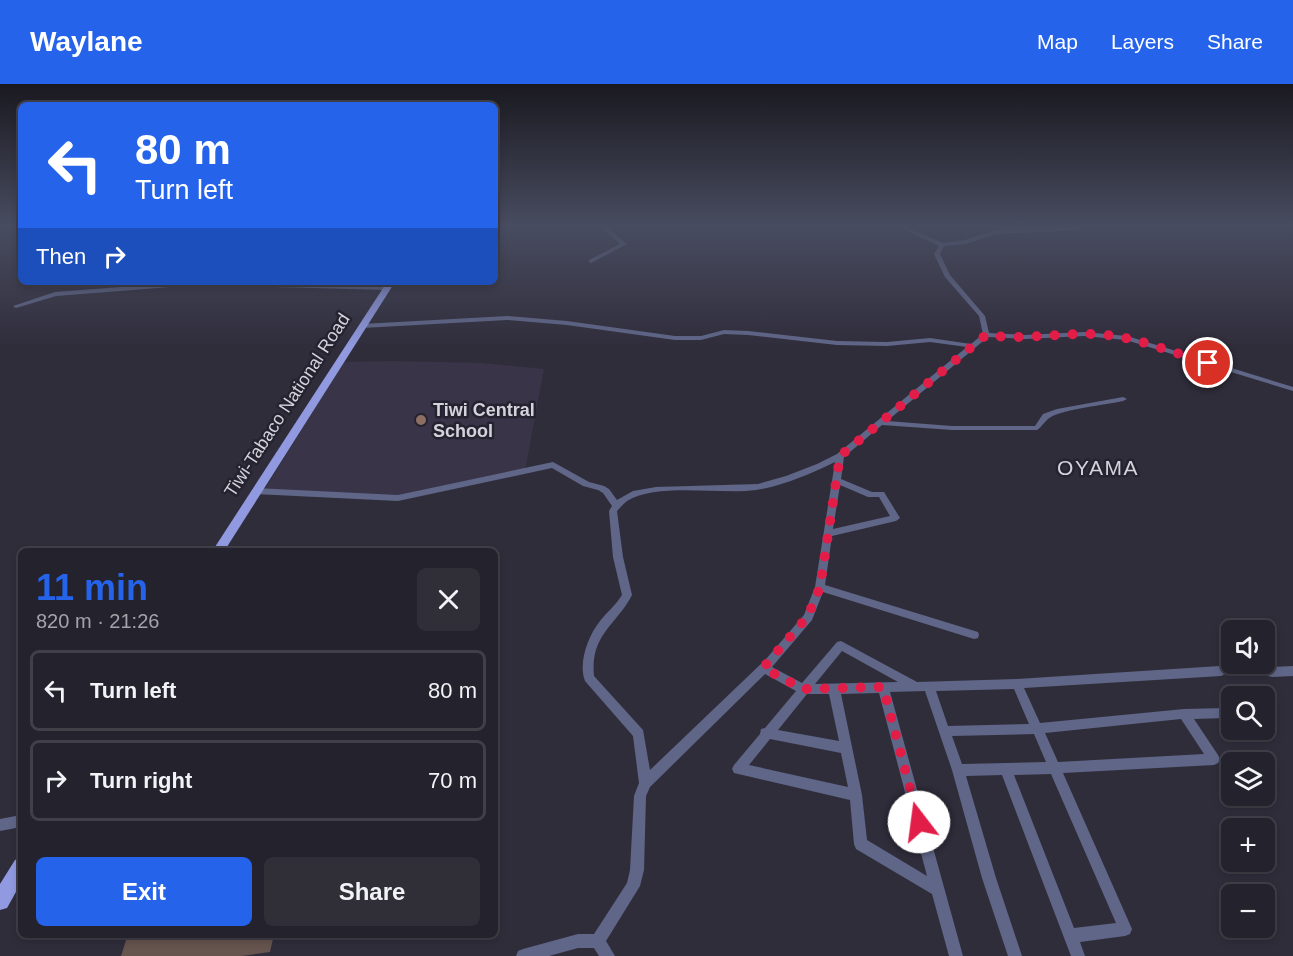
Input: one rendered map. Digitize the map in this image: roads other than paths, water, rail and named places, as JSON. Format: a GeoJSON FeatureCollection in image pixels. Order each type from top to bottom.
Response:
{"type":"FeatureCollection","features":[{"type":"Feature","properties":{"kind":"main road","name":"Tiwi-Tabaco National Road"},"geometry":{"type":"LineString","coordinates":[[220,548],[389,285]]}},
{"type":"Feature","properties":{"kind":"main road"},"geometry":{"type":"LineString","coordinates":[[0,901],[18,872]]}},
{"type":"Feature","properties":{"kind":"street"},"geometry":{"type":"LineString","coordinates":[[941,266],[982,316],[986,335]]}},
{"type":"Feature","properties":{"kind":"street"},"geometry":{"type":"LineString","coordinates":[[16,306],[55,294],[170,285]]}},
{"type":"Feature","properties":{"kind":"street"},"geometry":{"type":"LineString","coordinates":[[364,323],[507,318],[567,323],[675,338],[701,338],[724,332],[837,343],[887,344],[930,340],[973,346]]}},
{"type":"Feature","properties":{"kind":"street"},"geometry":{"type":"LineString","coordinates":[[598,940],[633,886],[637,870],[640,796],[645,783],[643,749],[639,734],[589,678],[587,669],[600,629],[616,613],[627,595],[618,557],[613,511],[615,504],[633,494],[654,490],[754,488],[783,480],[840,456],[986,335],[1025,337],[1084,334],[1127,338],[1293,389]]}},
{"type":"Feature","properties":{"kind":"street"},"geometry":{"type":"LineString","coordinates":[[881,423],[952,428],[1036,429],[1046,416],[1059,411],[1123,399]]}},
{"type":"Feature","properties":{"kind":"street"},"geometry":{"type":"LineString","coordinates":[[645,783],[763,668],[808,616],[820,587],[840,456]]}},
{"type":"Feature","properties":{"kind":"street"},"geometry":{"type":"LineString","coordinates":[[255,491],[398,498],[554,465],[586,484],[606,491],[615,504]]}},
{"type":"Feature","properties":{"kind":"street"},"geometry":{"type":"LineString","coordinates":[[829,533],[896,518],[881,494],[872,495],[836,480]]}},
{"type":"Feature","properties":{"kind":"street"},"geometry":{"type":"LineString","coordinates":[[820,587],[974,635]]}},
{"type":"Feature","properties":{"kind":"street"},"geometry":{"type":"LineString","coordinates":[[856,795],[738,769],[765,733],[841,645],[923,687],[944,731],[958,770],[989,878],[1015,956]]}},
{"type":"Feature","properties":{"kind":"street"},"geometry":{"type":"LineString","coordinates":[[763,668],[803,689],[1017,684],[1221,670]]}},
{"type":"Feature","properties":{"kind":"street"},"geometry":{"type":"LineString","coordinates":[[1275,672],[1293,671]]}},
{"type":"Feature","properties":{"kind":"street"},"geometry":{"type":"LineString","coordinates":[[1017,684],[1053,768],[1091,845],[1125,928],[1070,936]]}},
{"type":"Feature","properties":{"kind":"street"},"geometry":{"type":"LineString","coordinates":[[883,687],[956,956]]}},
{"type":"Feature","properties":{"kind":"street"},"geometry":{"type":"LineString","coordinates":[[834,689],[856,795],[861,844],[937,889]]}},
{"type":"Feature","properties":{"kind":"street"},"geometry":{"type":"LineString","coordinates":[[944,731],[1036,729],[1184,714],[1221,713]]}},
{"type":"Feature","properties":{"kind":"street"},"geometry":{"type":"LineString","coordinates":[[958,770],[1053,768],[1214,759],[1184,714]]}},
{"type":"Feature","properties":{"kind":"street"},"geometry":{"type":"LineString","coordinates":[[765,733],[846,748]]}},
{"type":"Feature","properties":{"kind":"street"},"geometry":{"type":"LineString","coordinates":[[1006,770],[1078,956]]}},
{"type":"Feature","properties":{"kind":"street"},"geometry":{"type":"LineString","coordinates":[[0,825],[18,821]]}},
{"type":"Feature","properties":{"kind":"street"},"geometry":{"type":"LineString","coordinates":[[523,956],[578,941],[598,940]]}},
{"type":"Feature","properties":{"kind":"street"},"geometry":{"type":"LineString","coordinates":[[598,940],[608,956]]}},
{"type":"Feature","properties":{"kind":"place","name":"Tiwi Central School"},"geometry":{"type":"Point","coordinates":[421,420]}},
{"type":"Feature","properties":{"kind":"district","name":"OYAMA"},"geometry":{"type":"Point","coordinates":[1098,467]}}]}
